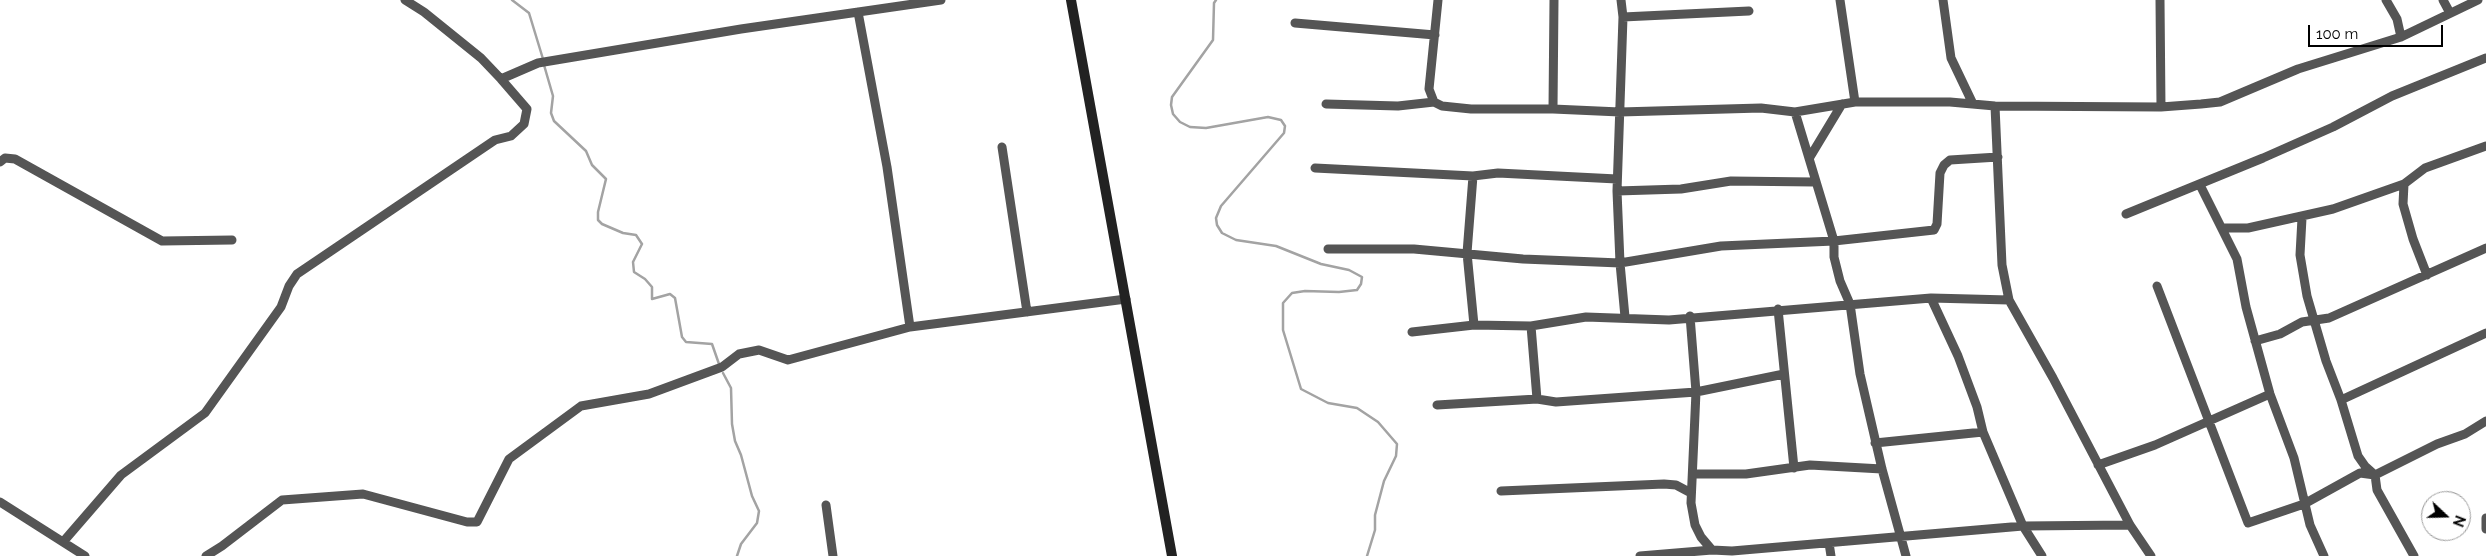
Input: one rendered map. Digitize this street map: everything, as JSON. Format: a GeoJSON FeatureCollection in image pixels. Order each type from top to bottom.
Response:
{"type":"FeatureCollection","features":[{"type":"Feature","properties":{"kind":"street"},"geometry":{"type":"LineString","coordinates":[[63,542],[121,475],[205,413],[281,307],[289,286],[297,274],[495,140],[511,136],[524,124],[527,110],[481,58],[424,12],[405,0]]}},
{"type":"Feature","properties":{"kind":"street"},"geometry":{"type":"LineString","coordinates":[[501,79],[538,63],[941,0]]}},
{"type":"Feature","properties":{"kind":"street"},"geometry":{"type":"LineString","coordinates":[[1071,0],[1172,556]]}},
{"type":"Feature","properties":{"kind":"street"},"geometry":{"type":"LineString","coordinates":[[1434,102],[1428,89],[1438,0]]}},
{"type":"Feature","properties":{"kind":"street"},"geometry":{"type":"LineString","coordinates":[[1553,109],[1554,0]]}},
{"type":"Feature","properties":{"kind":"street"},"geometry":{"type":"LineString","coordinates":[[1621,0],[1617,191],[1620,263],[1626,317]]}},
{"type":"Feature","properties":{"kind":"street"},"geometry":{"type":"LineString","coordinates":[[1840,0],[1855,102]]}},
{"type":"Feature","properties":{"kind":"street"},"geometry":{"type":"LineString","coordinates":[[1943,0],[1950,58],[1973,104]]}},
{"type":"Feature","properties":{"kind":"street"},"geometry":{"type":"LineString","coordinates":[[2160,0],[2161,107]]}},
{"type":"Feature","properties":{"kind":"street"},"geometry":{"type":"LineString","coordinates":[[2386,0],[2397,19],[2401,37]]}},
{"type":"Feature","properties":{"kind":"street"},"geometry":{"type":"LineString","coordinates":[[2443,0],[2450,13]]}},
{"type":"Feature","properties":{"kind":"street"},"geometry":{"type":"LineString","coordinates":[[1326,104],[1398,106],[1434,102],[1442,106],[1471,109],[1553,109],[1620,112],[1761,108],[1795,112],[1855,102],[1996,106],[2161,107],[2220,102],[2298,69],[2401,37],[2478,0]]}},
{"type":"Feature","properties":{"kind":"street"},"geometry":{"type":"LineString","coordinates":[[1622,17],[1748,11]]}},
{"type":"Feature","properties":{"kind":"street"},"geometry":{"type":"LineString","coordinates":[[858,12],[887,167],[910,327]]}},
{"type":"Feature","properties":{"kind":"street"},"geometry":{"type":"LineString","coordinates":[[1295,22],[1435,35]]}},
{"type":"Feature","properties":{"kind":"street"},"geometry":{"type":"LineString","coordinates":[[2126,214],[2200,185],[2333,127],[2392,96],[2486,58]]}},
{"type":"Feature","properties":{"kind":"street"},"geometry":{"type":"LineString","coordinates":[[1810,158],[1842,104]]}},
{"type":"Feature","properties":{"kind":"street"},"geometry":{"type":"LineString","coordinates":[[1996,106],[2002,265],[2009,300],[2053,378],[2130,525],[2151,556]]}},
{"type":"Feature","properties":{"kind":"street"},"geometry":{"type":"LineString","coordinates":[[1795,112],[1810,158],[1814,182],[1834,241],[1834,257],[1840,281],[1850,304],[1860,374],[1875,443],[1906,556]]}},
{"type":"Feature","properties":{"kind":"street"},"geometry":{"type":"LineString","coordinates":[[2222,228],[2248,228],[2302,218],[2404,184],[2425,168],[2486,146]]}},
{"type":"Feature","properties":{"kind":"street"},"geometry":{"type":"LineString","coordinates":[[1002,147],[1026,312]]}},
{"type":"Feature","properties":{"kind":"street"},"geometry":{"type":"LineString","coordinates":[[1328,249],[1414,249],[1523,259],[1620,263],[1721,246],[1834,241],[1934,230],[1938,224],[1940,172],[1944,165],[1950,160],[1998,157]]}},
{"type":"Feature","properties":{"kind":"street"},"geometry":{"type":"LineString","coordinates":[[0,162],[5,158],[15,158],[162,242],[232,240]]}},
{"type":"Feature","properties":{"kind":"street"},"geometry":{"type":"LineString","coordinates":[[1315,168],[1473,176],[1498,173],[1618,179]]}},
{"type":"Feature","properties":{"kind":"street"},"geometry":{"type":"LineString","coordinates":[[1473,176],[1467,253],[1474,325]]}},
{"type":"Feature","properties":{"kind":"street"},"geometry":{"type":"LineString","coordinates":[[1617,191],[1681,189],[1731,181],[1814,182]]}},
{"type":"Feature","properties":{"kind":"street"},"geometry":{"type":"LineString","coordinates":[[2404,184],[2403,204],[2413,239],[2427,275]]}},
{"type":"Feature","properties":{"kind":"street"},"geometry":{"type":"LineString","coordinates":[[2200,185],[2237,259],[2255,341],[2270,394],[2294,458],[2310,525],[2324,556]]}},
{"type":"Feature","properties":{"kind":"street"},"geometry":{"type":"LineString","coordinates":[[2302,218],[2300,255],[2307,296],[2326,361],[2341,400],[2358,456],[2375,475],[2377,490],[2414,556]]}},
{"type":"Feature","properties":{"kind":"street"},"geometry":{"type":"LineString","coordinates":[[2255,341],[2280,334],[2302,322],[2329,318],[2486,248]]}},
{"type":"Feature","properties":{"kind":"street"},"geometry":{"type":"LineString","coordinates":[[2157,286],[2248,523],[2304,504],[2360,473],[2375,475],[2437,444],[2464,434],[2486,420]]}},
{"type":"Feature","properties":{"kind":"street"},"geometry":{"type":"LineString","coordinates":[[1412,332],[1474,325],[1531,326],[1576,318],[1626,317],[1663,320],[1690,316],[1931,298],[2009,300]]}},
{"type":"Feature","properties":{"kind":"street"},"geometry":{"type":"LineString","coordinates":[[1931,298],[1958,356],[1977,407],[1983,432],[2023,526],[2042,556]]}},
{"type":"Feature","properties":{"kind":"street"},"geometry":{"type":"LineString","coordinates":[[206,556],[282,500],[363,494],[473,523],[480,518],[505,464],[513,454],[581,406],[648,394],[722,367],[739,354],[759,350],[788,360],[910,327],[1126,299]]}},
{"type":"Feature","properties":{"kind":"street"},"geometry":{"type":"LineString","coordinates":[[1778,309],[1794,468]]}},
{"type":"Feature","properties":{"kind":"street"},"geometry":{"type":"LineString","coordinates":[[1690,316],[1696,392],[1693,474],[1690,493],[1696,525],[1701,537],[1712,550]]}},
{"type":"Feature","properties":{"kind":"street"},"geometry":{"type":"LineString","coordinates":[[1531,326],[1536,399]]}},
{"type":"Feature","properties":{"kind":"street"},"geometry":{"type":"LineString","coordinates":[[2341,400],[2486,333]]}},
{"type":"Feature","properties":{"kind":"street"},"geometry":{"type":"LineString","coordinates":[[1437,405],[1536,399],[1556,402],[1696,392],[1784,374]]}},
{"type":"Feature","properties":{"kind":"street"},"geometry":{"type":"LineString","coordinates":[[2098,465],[2155,445],[2270,394]]}},
{"type":"Feature","properties":{"kind":"street"},"geometry":{"type":"LineString","coordinates":[[1875,443],[1983,432]]}},
{"type":"Feature","properties":{"kind":"street"},"geometry":{"type":"LineString","coordinates":[[1693,474],[1746,474],[1810,465],[1882,469]]}},
{"type":"Feature","properties":{"kind":"street"},"geometry":{"type":"LineString","coordinates":[[1501,491],[1664,484],[1676,485],[1690,493]]}},
{"type":"Feature","properties":{"kind":"street"},"geometry":{"type":"LineString","coordinates":[[0,502],[85,556]]}},
{"type":"Feature","properties":{"kind":"street"},"geometry":{"type":"LineString","coordinates":[[826,505],[833,556]]}},
{"type":"Feature","properties":{"kind":"street"},"geometry":{"type":"LineString","coordinates":[[2486,518],[2486,529]]}},
{"type":"Feature","properties":{"kind":"street"},"geometry":{"type":"LineString","coordinates":[[1640,556],[1712,550],[1733,554],[1901,536],[2023,526],[2130,525]]}},
{"type":"Feature","properties":{"kind":"street"},"geometry":{"type":"LineString","coordinates":[[1829,543],[1831,556]]}},
{"type":"Feature","properties":{"kind":"waterway"},"geometry":{"type":"LineString","coordinates":[[512,0],[529,13],[543,59]]}},
{"type":"Feature","properties":{"kind":"waterway"},"geometry":{"type":"LineString","coordinates":[[1216,0],[1214,3],[1213,40],[1172,97],[1173,114],[1180,122],[1190,127],[1206,128],[1268,117],[1281,120],[1285,126],[1284,133],[1221,206],[1216,218],[1217,225],[1222,233],[1236,240],[1276,246],[1321,264],[1349,270],[1362,277],[1361,284],[1357,290],[1292,293],[1283,303],[1283,330],[1301,389],[1328,403],[1357,408],[1378,422],[1397,444],[1396,456],[1384,481],[1375,515],[1375,530],[1367,556]]}},
{"type":"Feature","properties":{"kind":"waterway"},"geometry":{"type":"LineString","coordinates":[[544,65],[553,96],[551,113],[554,121],[586,151],[592,165],[606,179],[598,212],[598,220],[602,224],[623,233],[636,235],[642,244],[633,262],[634,272],[645,279],[652,287],[652,299],[670,294],[675,298],[682,337],[686,342],[712,344],[719,364]]}},
{"type":"Feature","properties":{"kind":"waterway"},"geometry":{"type":"LineString","coordinates":[[723,373],[731,388],[732,424],[735,441],[741,455],[752,496],[759,511],[757,523],[741,544],[737,556]]}}]}
